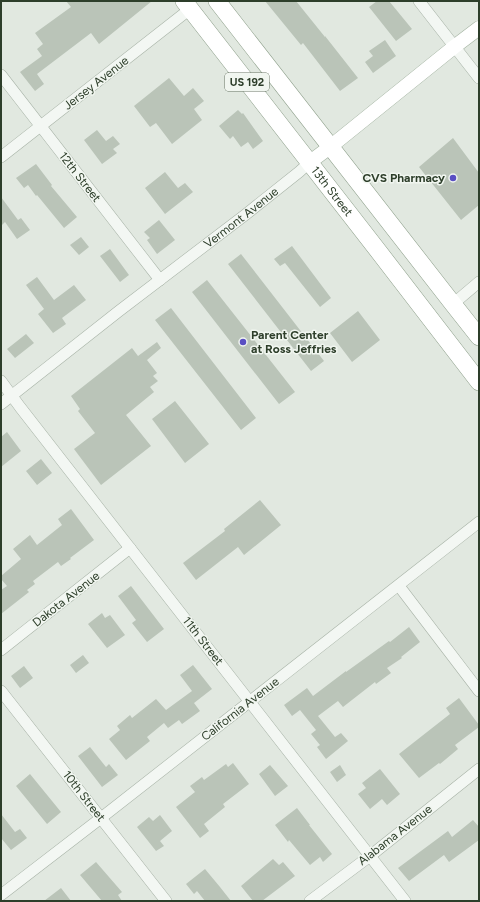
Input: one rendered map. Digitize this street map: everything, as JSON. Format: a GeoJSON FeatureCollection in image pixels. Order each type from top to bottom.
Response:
{"type":"FeatureCollection","features":[{"type":"Feature","properties":{"kind":"highway","name":"US 192"},"geometry":{"type":"LineString","coordinates":[[217,1],[478,335]]}},
{"type":"Feature","properties":{"kind":"highway","name":"13th Street"},"geometry":{"type":"LineString","coordinates":[[187,5],[479,382]]}},
{"type":"Feature","properties":{"kind":"highway"},"geometry":{"type":"LineString","coordinates":[[401,280],[430,299],[453,304]]}},
{"type":"Feature","properties":{"kind":"highway"},"geometry":{"type":"LineString","coordinates":[[432,320],[442,317],[449,318],[478,335]]}},
{"type":"Feature","properties":{"kind":"main road","name":"Vermont Avenue"},"geometry":{"type":"LineString","coordinates":[[310,162],[479,28]]}},
{"type":"Feature","properties":{"kind":"street"},"geometry":{"type":"LineString","coordinates":[[419,1],[479,78]]}},
{"type":"Feature","properties":{"kind":"street","name":"Jersey Avenue"},"geometry":{"type":"LineString","coordinates":[[1,157],[41,126],[187,5]]}},
{"type":"Feature","properties":{"kind":"street","name":"12th Street"},"geometry":{"type":"LineString","coordinates":[[1,75],[160,280]]}},
{"type":"Feature","properties":{"kind":"street","name":"Vermont Avenue"},"geometry":{"type":"LineString","coordinates":[[1,404],[119,311],[245,215],[310,162]]}},
{"type":"Feature","properties":{"kind":"street"},"geometry":{"type":"LineString","coordinates":[[453,304],[479,282]]}},
{"type":"Feature","properties":{"kind":"street","name":"11th Street"},"geometry":{"type":"LineString","coordinates":[[1,381],[405,901]]}},
{"type":"Feature","properties":{"kind":"street","name":"California Avenue"},"geometry":{"type":"LineString","coordinates":[[1,895],[399,586],[479,522]]}},
{"type":"Feature","properties":{"kind":"street","name":"Dakota Avenue"},"geometry":{"type":"LineString","coordinates":[[1,650],[130,548]]}},
{"type":"Feature","properties":{"kind":"street"},"geometry":{"type":"LineString","coordinates":[[399,586],[479,691]]}},
{"type":"Feature","properties":{"kind":"street","name":"10th Street"},"geometry":{"type":"LineString","coordinates":[[1,691],[166,901]]}},
{"type":"Feature","properties":{"kind":"street","name":"Alabama Avenue"},"geometry":{"type":"LineString","coordinates":[[310,901],[370,856],[479,769]]}},
{"type":"Feature","properties":{"kind":"building"},"geometry":{"type":"Polygon","coordinates":[[[66,1],[152,1],[99,44],[91,33],[37,74],[44,84],[35,91],[20,72],[42,56],[37,49],[43,44],[35,33],[71,7],[66,1]]]}},
{"type":"Feature","properties":{"kind":"building"},"geometry":{"type":"Polygon","coordinates":[[[265,1],[296,1],[358,78],[340,91],[303,43],[301,45],[265,1]]]}},
{"type":"Feature","properties":{"kind":"building"},"geometry":{"type":"Polygon","coordinates":[[[377,1],[389,1],[412,29],[396,41],[369,7],[377,1]]]}},
{"type":"Feature","properties":{"kind":"building"},"geometry":{"type":"Polygon","coordinates":[[[385,40],[396,56],[373,73],[365,62],[373,56],[369,51],[385,40]]]}},
{"type":"Feature","properties":{"kind":"building"},"geometry":{"type":"Polygon","coordinates":[[[169,78],[184,96],[193,88],[204,101],[194,109],[202,120],[172,144],[156,123],[150,127],[134,106],[169,78]]]}},
{"type":"Feature","properties":{"kind":"building"},"geometry":{"type":"Polygon","coordinates":[[[238,110],[242,114],[243,113],[263,141],[253,149],[248,142],[241,147],[233,136],[230,139],[219,126],[238,110]]]}},
{"type":"Feature","properties":{"kind":"building"},"geometry":{"type":"Polygon","coordinates":[[[97,130],[106,141],[113,136],[120,144],[113,149],[117,153],[102,164],[84,140],[97,130]]]}},
{"type":"Feature","properties":{"kind":"building","name":"CVS Pharmacy"},"geometry":{"type":"Polygon","coordinates":[[[453,138],[479,173],[479,205],[461,220],[419,167],[453,138]]]}},
{"type":"Feature","properties":{"kind":"building"},"geometry":{"type":"Polygon","coordinates":[[[36,164],[52,185],[51,186],[77,217],[64,228],[28,185],[24,188],[16,178],[36,164]]]}},
{"type":"Feature","properties":{"kind":"building"},"geometry":{"type":"Polygon","coordinates":[[[165,172],[178,188],[185,183],[193,192],[165,214],[145,188],[165,172]]]}},
{"type":"Feature","properties":{"kind":"building"},"geometry":{"type":"Polygon","coordinates":[[[1,197],[18,220],[21,218],[30,230],[17,239],[5,222],[1,226],[1,197]]]}},
{"type":"Feature","properties":{"kind":"building"},"geometry":{"type":"Polygon","coordinates":[[[159,220],[175,240],[157,254],[147,240],[150,238],[144,232],[159,220]]]}},
{"type":"Feature","properties":{"kind":"building"},"geometry":{"type":"Polygon","coordinates":[[[81,237],[89,247],[79,255],[70,245],[81,237]]]}},
{"type":"Feature","properties":{"kind":"building","name":"Parent Center at Ross Jeffries"},"geometry":{"type":"Polygon","coordinates":[[[292,246],[331,298],[320,307],[285,263],[280,266],[274,259],[292,246]]]}},
{"type":"Feature","properties":{"kind":"building"},"geometry":{"type":"Polygon","coordinates":[[[110,249],[129,275],[120,282],[100,256],[110,249]]]}},
{"type":"Feature","properties":{"kind":"building","name":"Parent Center at Ross Jeffries"},"geometry":{"type":"Polygon","coordinates":[[[241,254],[324,361],[311,371],[228,264],[241,254]]]}},
{"type":"Feature","properties":{"kind":"building"},"geometry":{"type":"Polygon","coordinates":[[[37,277],[54,300],[74,285],[86,300],[62,318],[66,324],[53,333],[38,314],[44,309],[26,285],[37,277]]]}},
{"type":"Feature","properties":{"kind":"building","name":"Parent Center at Ross Jeffries"},"geometry":{"type":"Polygon","coordinates":[[[207,280],[295,392],[279,404],[192,292],[207,280]]]}},
{"type":"Feature","properties":{"kind":"building","name":"Parent Center at Ross Jeffries"},"geometry":{"type":"Polygon","coordinates":[[[171,308],[256,418],[241,430],[155,320],[171,308]]]}},
{"type":"Feature","properties":{"kind":"building"},"geometry":{"type":"Polygon","coordinates":[[[358,311],[380,340],[352,362],[330,333],[358,311]]]}},
{"type":"Feature","properties":{"kind":"building"},"geometry":{"type":"Polygon","coordinates":[[[26,334],[34,343],[15,358],[7,349],[26,334]]]}},
{"type":"Feature","properties":{"kind":"building"},"geometry":{"type":"Polygon","coordinates":[[[157,342],[161,348],[147,360],[157,373],[153,376],[158,381],[150,387],[154,392],[126,415],[151,446],[101,485],[74,449],[95,433],[78,411],[80,409],[71,396],[132,348],[138,356],[157,342]]]}},
{"type":"Feature","properties":{"kind":"building"},"geometry":{"type":"Polygon","coordinates":[[[175,401],[209,444],[185,463],[152,419],[175,401]]]}},
{"type":"Feature","properties":{"kind":"building"},"geometry":{"type":"Polygon","coordinates":[[[7,432],[21,451],[1,467],[1,437],[7,432]]]}},
{"type":"Feature","properties":{"kind":"building"},"geometry":{"type":"Polygon","coordinates":[[[41,459],[52,473],[37,485],[26,471],[41,459]]]}},
{"type":"Feature","properties":{"kind":"building"},"geometry":{"type":"Polygon","coordinates":[[[260,500],[281,525],[244,555],[238,547],[196,580],[183,563],[225,531],[224,529],[260,500]]]}},
{"type":"Feature","properties":{"kind":"building"},"geometry":{"type":"Polygon","coordinates":[[[71,509],[94,540],[61,566],[58,562],[33,581],[35,584],[27,590],[29,592],[1,614],[1,590],[7,586],[1,579],[1,576],[21,559],[13,549],[30,535],[37,545],[62,525],[58,519],[71,509]]]}},
{"type":"Feature","properties":{"kind":"building"},"geometry":{"type":"Polygon","coordinates":[[[131,586],[164,629],[147,642],[132,623],[136,620],[118,596],[131,586]]]}},
{"type":"Feature","properties":{"kind":"building"},"geometry":{"type":"Polygon","coordinates":[[[102,613],[105,618],[110,615],[125,635],[107,648],[88,624],[102,613]]]}},
{"type":"Feature","properties":{"kind":"building"},"geometry":{"type":"Polygon","coordinates":[[[409,627],[420,642],[401,657],[402,658],[387,668],[391,673],[376,684],[375,682],[343,707],[338,701],[318,716],[335,737],[341,733],[348,741],[326,759],[317,747],[320,745],[311,734],[316,730],[300,710],[292,716],[284,705],[307,688],[313,696],[409,627]]]}},
{"type":"Feature","properties":{"kind":"building"},"geometry":{"type":"Polygon","coordinates":[[[83,655],[89,663],[76,673],[70,665],[83,655]]]}},
{"type":"Feature","properties":{"kind":"building"},"geometry":{"type":"Polygon","coordinates":[[[193,665],[212,689],[194,703],[200,711],[182,724],[179,720],[168,728],[164,723],[147,737],[150,741],[126,760],[109,739],[120,730],[117,726],[130,715],[132,718],[156,699],[166,710],[192,691],[180,675],[193,665]]]}},
{"type":"Feature","properties":{"kind":"building"},"geometry":{"type":"Polygon","coordinates":[[[24,666],[33,678],[20,688],[11,676],[24,666]]]}},
{"type":"Feature","properties":{"kind":"building"},"geometry":{"type":"Polygon","coordinates":[[[459,698],[479,727],[455,745],[458,749],[440,764],[439,763],[419,778],[399,754],[450,714],[446,708],[459,698]]]}},
{"type":"Feature","properties":{"kind":"building"},"geometry":{"type":"Polygon","coordinates":[[[90,747],[106,767],[109,764],[118,775],[102,787],[78,756],[90,747]]]}},
{"type":"Feature","properties":{"kind":"building"},"geometry":{"type":"Polygon","coordinates":[[[233,763],[249,784],[223,804],[225,807],[204,824],[209,831],[200,838],[176,807],[195,792],[190,786],[202,777],[204,780],[226,764],[228,767],[233,763]]]}},
{"type":"Feature","properties":{"kind":"building"},"geometry":{"type":"Polygon","coordinates":[[[270,765],[288,786],[275,796],[259,774],[270,765]]]}},
{"type":"Feature","properties":{"kind":"building"},"geometry":{"type":"Polygon","coordinates":[[[340,765],[346,775],[337,782],[330,772],[340,765]]]}},
{"type":"Feature","properties":{"kind":"building"},"geometry":{"type":"Polygon","coordinates":[[[380,769],[400,794],[387,805],[382,799],[370,809],[358,794],[366,788],[362,783],[380,769]]]}},
{"type":"Feature","properties":{"kind":"building"},"geometry":{"type":"Polygon","coordinates":[[[30,774],[61,812],[47,824],[16,786],[30,774]]]}},
{"type":"Feature","properties":{"kind":"building"},"geometry":{"type":"Polygon","coordinates":[[[297,808],[332,854],[323,862],[320,857],[310,865],[289,840],[288,842],[275,825],[297,808]]]}},
{"type":"Feature","properties":{"kind":"building"},"geometry":{"type":"Polygon","coordinates":[[[1,814],[15,832],[20,829],[27,838],[11,850],[1,838],[1,814]]]}},
{"type":"Feature","properties":{"kind":"building"},"geometry":{"type":"Polygon","coordinates":[[[160,815],[172,831],[160,841],[164,846],[156,851],[137,827],[149,817],[153,821],[160,815]]]}},
{"type":"Feature","properties":{"kind":"building"},"geometry":{"type":"Polygon","coordinates":[[[473,820],[479,827],[479,840],[449,862],[444,855],[409,881],[398,868],[448,831],[452,837],[473,820]]]}},
{"type":"Feature","properties":{"kind":"building"},"geometry":{"type":"Polygon","coordinates":[[[273,859],[279,865],[283,862],[295,876],[262,901],[253,901],[241,886],[273,859]]]}},
{"type":"Feature","properties":{"kind":"building"},"geometry":{"type":"Polygon","coordinates":[[[96,862],[122,892],[118,895],[122,901],[102,901],[80,875],[96,862]]]}},
{"type":"Feature","properties":{"kind":"building"},"geometry":{"type":"Polygon","coordinates":[[[205,869],[231,901],[205,901],[197,891],[194,894],[186,884],[205,869]]]}},
{"type":"Feature","properties":{"kind":"building"},"geometry":{"type":"Polygon","coordinates":[[[61,888],[71,901],[44,901],[61,888]]]}},
{"type":"Feature","properties":{"kind":"place","name":"CVS Pharmacy"},"geometry":{"type":"Point","coordinates":[453,178]}},
{"type":"Feature","properties":{"kind":"place","name":"Parent Center at Ross Jeffries"},"geometry":{"type":"Point","coordinates":[243,342]}}]}
